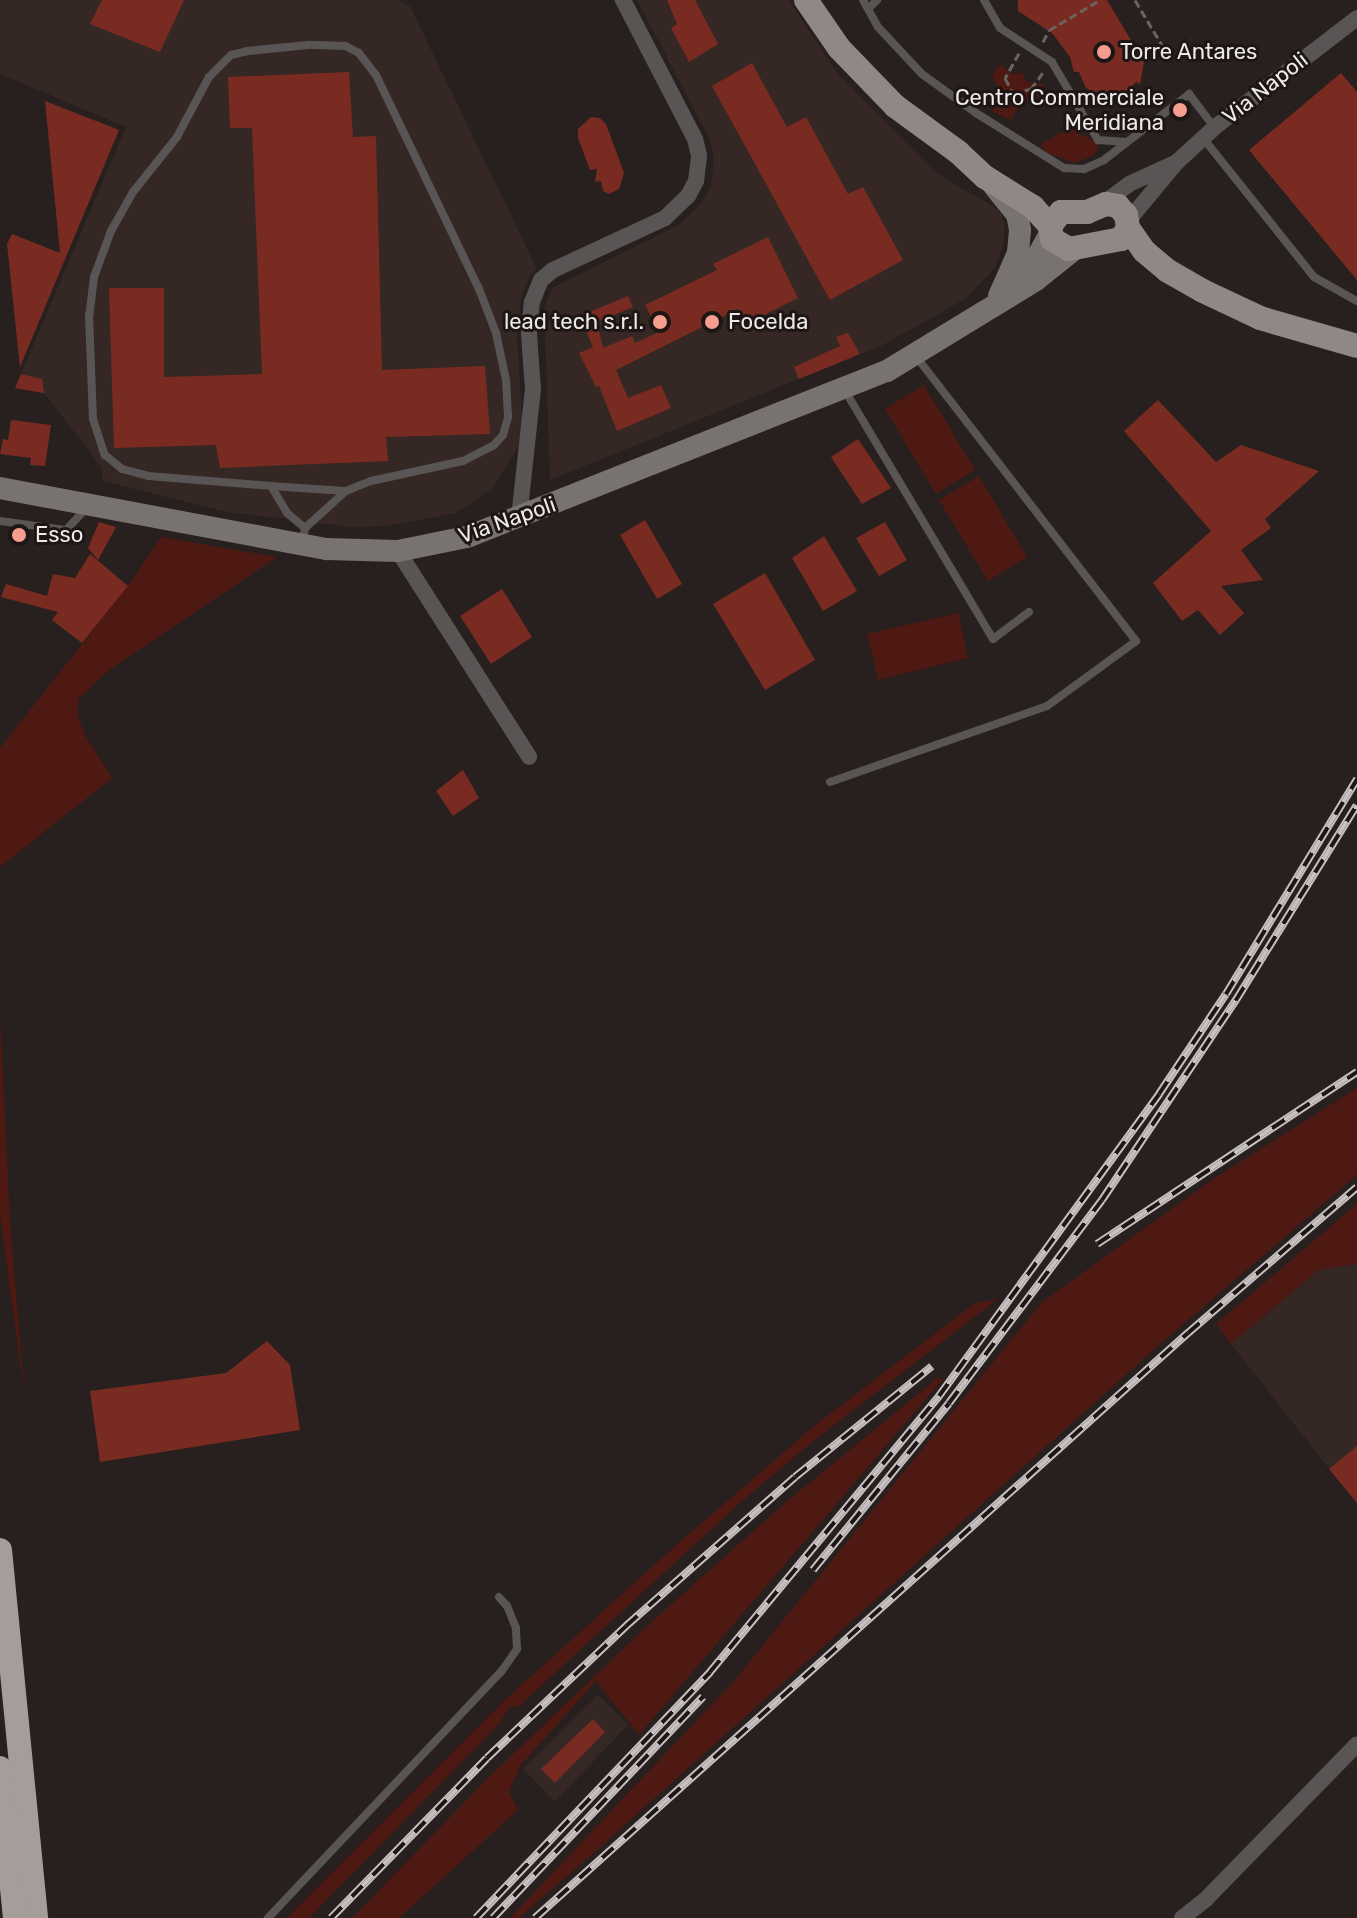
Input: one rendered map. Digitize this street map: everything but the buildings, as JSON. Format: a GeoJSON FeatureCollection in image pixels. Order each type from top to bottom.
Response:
{"type":"FeatureCollection","features":[{"type":"Feature","properties":{"kind":"highway"},"geometry":{"type":"LineString","coordinates":[[0,1550],[36,1918]]}},
{"type":"Feature","properties":{"kind":"highway"},"geometry":{"type":"LineString","coordinates":[[0,1768],[15,1918]]}},
{"type":"Feature","properties":{"kind":"main road"},"geometry":{"type":"LineString","coordinates":[[806,0],[839,48],[866,79],[920,128],[958,152],[995,167],[1073,210],[1087,212],[1100,206],[1118,206],[1134,240],[1168,271]]}},
{"type":"Feature","properties":{"kind":"main road"},"geometry":{"type":"LineString","coordinates":[[958,152],[1007,198],[1020,230],[1018,253],[999,296]]}},
{"type":"Feature","properties":{"kind":"main road"},"geometry":{"type":"LineString","coordinates":[[985,177],[1033,207],[1050,229],[1056,244],[1076,248],[1101,242],[1115,243],[1128,224]]}},
{"type":"Feature","properties":{"kind":"main road"},"geometry":{"type":"LineString","coordinates":[[1050,229],[1056,215],[1073,210]]}},
{"type":"Feature","properties":{"kind":"main road","name":"Via Napoli"},"geometry":{"type":"LineString","coordinates":[[980,314],[1032,266],[1050,229]]}},
{"type":"Feature","properties":{"kind":"main road"},"geometry":{"type":"LineString","coordinates":[[1101,242],[1141,263],[1168,271],[1260,318],[1357,346]]}},
{"type":"Feature","properties":{"kind":"main road","name":"Via Napoli"},"geometry":{"type":"LineString","coordinates":[[0,488],[89,505],[303,536],[360,552],[398,551],[467,537],[887,371],[1036,280],[1076,248]]}},
{"type":"Feature","properties":{"kind":"street"},"geometry":{"type":"LineString","coordinates":[[519,518],[533,389],[529,334],[532,302],[541,280],[553,270],[665,218],[688,196],[696,181],[699,155],[695,139],[623,0]]}},
{"type":"Feature","properties":{"kind":"street","name":"Via Napoli"},"geometry":{"type":"LineString","coordinates":[[1128,224],[1177,162],[1209,133],[1357,18]]}},
{"type":"Feature","properties":{"kind":"street","name":"Via Napoli"},"geometry":{"type":"LineString","coordinates":[[1100,206],[1129,184],[1177,162]]}},
{"type":"Feature","properties":{"kind":"street"},"geometry":{"type":"LineString","coordinates":[[398,551],[529,757]]}},
{"type":"Feature","properties":{"kind":"street"},"geometry":{"type":"LineString","coordinates":[[1182,1918],[1206,1899],[1357,1744]]}},
{"type":"Feature","properties":{"kind":"lane"},"geometry":{"type":"LineString","coordinates":[[863,0],[878,27],[922,74],[1052,163],[1064,168],[1084,169],[1104,160],[1189,94],[1209,133],[1314,277],[1357,301]]}},
{"type":"Feature","properties":{"kind":"lane"},"geometry":{"type":"LineString","coordinates":[[868,9],[877,0]]}},
{"type":"Feature","properties":{"kind":"lane"},"geometry":{"type":"LineString","coordinates":[[984,0],[1000,28],[1052,62],[1098,140],[1127,142]]}},
{"type":"Feature","properties":{"kind":"lane"},"geometry":{"type":"LineString","coordinates":[[271,486],[303,536],[346,491],[371,481],[463,461],[494,445],[503,435],[508,417],[506,380],[496,333],[479,289],[376,75],[359,53],[345,46],[308,45],[231,55],[209,77],[177,137],[133,192],[111,231],[94,277],[89,315],[93,419],[105,455],[122,469],[148,476],[346,491]]}},
{"type":"Feature","properties":{"kind":"lane"},"geometry":{"type":"LineString","coordinates":[[830,782],[1047,706],[1136,641],[914,355]]}},
{"type":"Feature","properties":{"kind":"lane"},"geometry":{"type":"LineString","coordinates":[[844,389],[993,639],[1029,612]]}},
{"type":"Feature","properties":{"kind":"lane"},"geometry":{"type":"LineString","coordinates":[[0,521],[66,530],[89,505]]}},
{"type":"Feature","properties":{"kind":"lane"},"geometry":{"type":"LineString","coordinates":[[268,1918],[501,1672],[517,1649],[517,1639],[507,1606],[499,1597]]}},
{"type":"Feature","properties":{"kind":"path"},"geometry":{"type":"LineString","coordinates":[[1049,30],[1100,0]]}},
{"type":"Feature","properties":{"kind":"path"},"geometry":{"type":"LineString","coordinates":[[1135,0],[1165,50]]}},
{"type":"Feature","properties":{"kind":"path"},"geometry":{"type":"LineString","coordinates":[[1013,93],[1005,78],[1024,44]]}},
{"type":"Feature","properties":{"kind":"path"},"geometry":{"type":"LineString","coordinates":[[993,92],[1008,101],[1013,93],[1031,89],[1052,62]]}},
{"type":"Feature","properties":{"kind":"shaded area"},"geometry":{"type":"Polygon","coordinates":[[[0,0],[397,0],[410,6],[537,269],[530,275],[521,298],[517,331],[523,439],[493,488],[456,513],[387,526],[351,527],[226,512],[102,481],[102,468],[45,394],[15,388],[126,127],[0,74],[0,0]]]}},
{"type":"Feature","properties":{"kind":"shaded area"},"geometry":{"type":"Polygon","coordinates":[[[637,0],[789,0],[837,73],[935,172],[1000,211],[1005,227],[1003,246],[995,268],[965,299],[883,345],[550,480],[544,308],[552,288],[679,225],[702,203],[711,185],[714,159],[710,140],[637,0]]]}},
{"type":"Feature","properties":{"kind":"shaded area"},"geometry":{"type":"Polygon","coordinates":[[[1000,64],[1013,75],[1022,72],[1027,82],[1044,84],[1041,96],[1019,104],[1011,120],[992,111],[1001,95],[992,76],[1000,64]]]}},
{"type":"Feature","properties":{"kind":"shaded area"},"geometry":{"type":"Polygon","coordinates":[[[1072,126],[1081,135],[1094,140],[1098,149],[1094,155],[1074,163],[1045,152],[1041,144],[1072,126]]]}},
{"type":"Feature","properties":{"kind":"shaded area"},"geometry":{"type":"Polygon","coordinates":[[[924,385],[975,470],[936,494],[885,409],[924,385]]]}},
{"type":"Feature","properties":{"kind":"shaded area"},"geometry":{"type":"Polygon","coordinates":[[[979,476],[1027,557],[988,581],[939,500],[979,476]]]}},
{"type":"Feature","properties":{"kind":"shaded area"},"geometry":{"type":"Polygon","coordinates":[[[161,537],[277,557],[108,671],[78,699],[78,717],[86,737],[112,778],[0,867],[0,748],[128,586],[161,537]]]}},
{"type":"Feature","properties":{"kind":"shaded area"},"geometry":{"type":"Polygon","coordinates":[[[958,613],[968,658],[878,680],[867,634],[958,613]]]}},
{"type":"Feature","properties":{"kind":"shaded area"},"geometry":{"type":"Polygon","coordinates":[[[0,1014],[10,1221],[25,1400],[0,1214],[0,1014]]]}},
{"type":"Feature","properties":{"kind":"shaded area"},"geometry":{"type":"Polygon","coordinates":[[[1357,1088],[1357,1175],[1159,1345],[598,1849],[519,1918],[510,1918],[733,1682],[1042,1302],[1216,1177],[1357,1088]]]}},
{"type":"Feature","properties":{"kind":"shaded area"},"geometry":{"type":"Polygon","coordinates":[[[1357,1204],[1357,1264],[1318,1270],[1231,1344],[1216,1324],[1357,1204]]]}},
{"type":"Feature","properties":{"kind":"shaded area"},"geometry":{"type":"Polygon","coordinates":[[[1357,1264],[1357,1504],[1231,1344],[1318,1270],[1357,1264]]]}},
{"type":"Feature","properties":{"kind":"shaded area"},"geometry":{"type":"Polygon","coordinates":[[[998,1299],[816,1439],[741,1502],[517,1708],[513,1705],[507,1710],[500,1723],[309,1918],[287,1918],[504,1701],[675,1546],[814,1426],[975,1303],[998,1299]]]}},
{"type":"Feature","properties":{"kind":"shaded area"},"geometry":{"type":"Polygon","coordinates":[[[939,1377],[943,1379],[639,1735],[596,1681],[520,1766],[509,1791],[518,1810],[399,1918],[352,1918],[488,1778],[647,1626],[786,1502],[939,1377]]]}},
{"type":"Feature","properties":{"kind":"shaded area"},"geometry":{"type":"Polygon","coordinates":[[[598,1695],[628,1725],[555,1802],[523,1769],[598,1695]]]}},
{"type":"Feature","properties":{"kind":"railway"},"geometry":{"type":"LineString","coordinates":[[476,1918],[710,1672],[939,1396],[1159,1094],[1226,994],[1357,779]]}},
{"type":"Feature","properties":{"kind":"railway"},"geometry":{"type":"LineString","coordinates":[[813,1570],[949,1403],[1102,1200],[1236,1000],[1357,805]]}},
{"type":"Feature","properties":{"kind":"railway"},"geometry":{"type":"LineString","coordinates":[[1097,1244],[1357,1072]]}},
{"type":"Feature","properties":{"kind":"railway"},"geometry":{"type":"LineString","coordinates":[[535,1918],[1188,1333],[1357,1187]]}},
{"type":"Feature","properties":{"kind":"railway"},"geometry":{"type":"LineString","coordinates":[[331,1918],[487,1758],[626,1626],[795,1477],[932,1366]]}},
{"type":"Feature","properties":{"kind":"railway"},"geometry":{"type":"LineString","coordinates":[[493,1918],[703,1697]]}},
{"type":"Feature","properties":{"kind":"place","name":"Torre Antares"},"geometry":{"type":"Point","coordinates":[1104,52]}},
{"type":"Feature","properties":{"kind":"place","name":"Centro Commerciale Meridiana"},"geometry":{"type":"Point","coordinates":[1180,110]}},
{"type":"Feature","properties":{"kind":"place","name":"lead tech s.r.l."},"geometry":{"type":"Point","coordinates":[660,322]}},
{"type":"Feature","properties":{"kind":"place","name":"Focelda"},"geometry":{"type":"Point","coordinates":[712,322]}},
{"type":"Feature","properties":{"kind":"place","name":"Esso"},"geometry":{"type":"Point","coordinates":[19,535]}}]}
